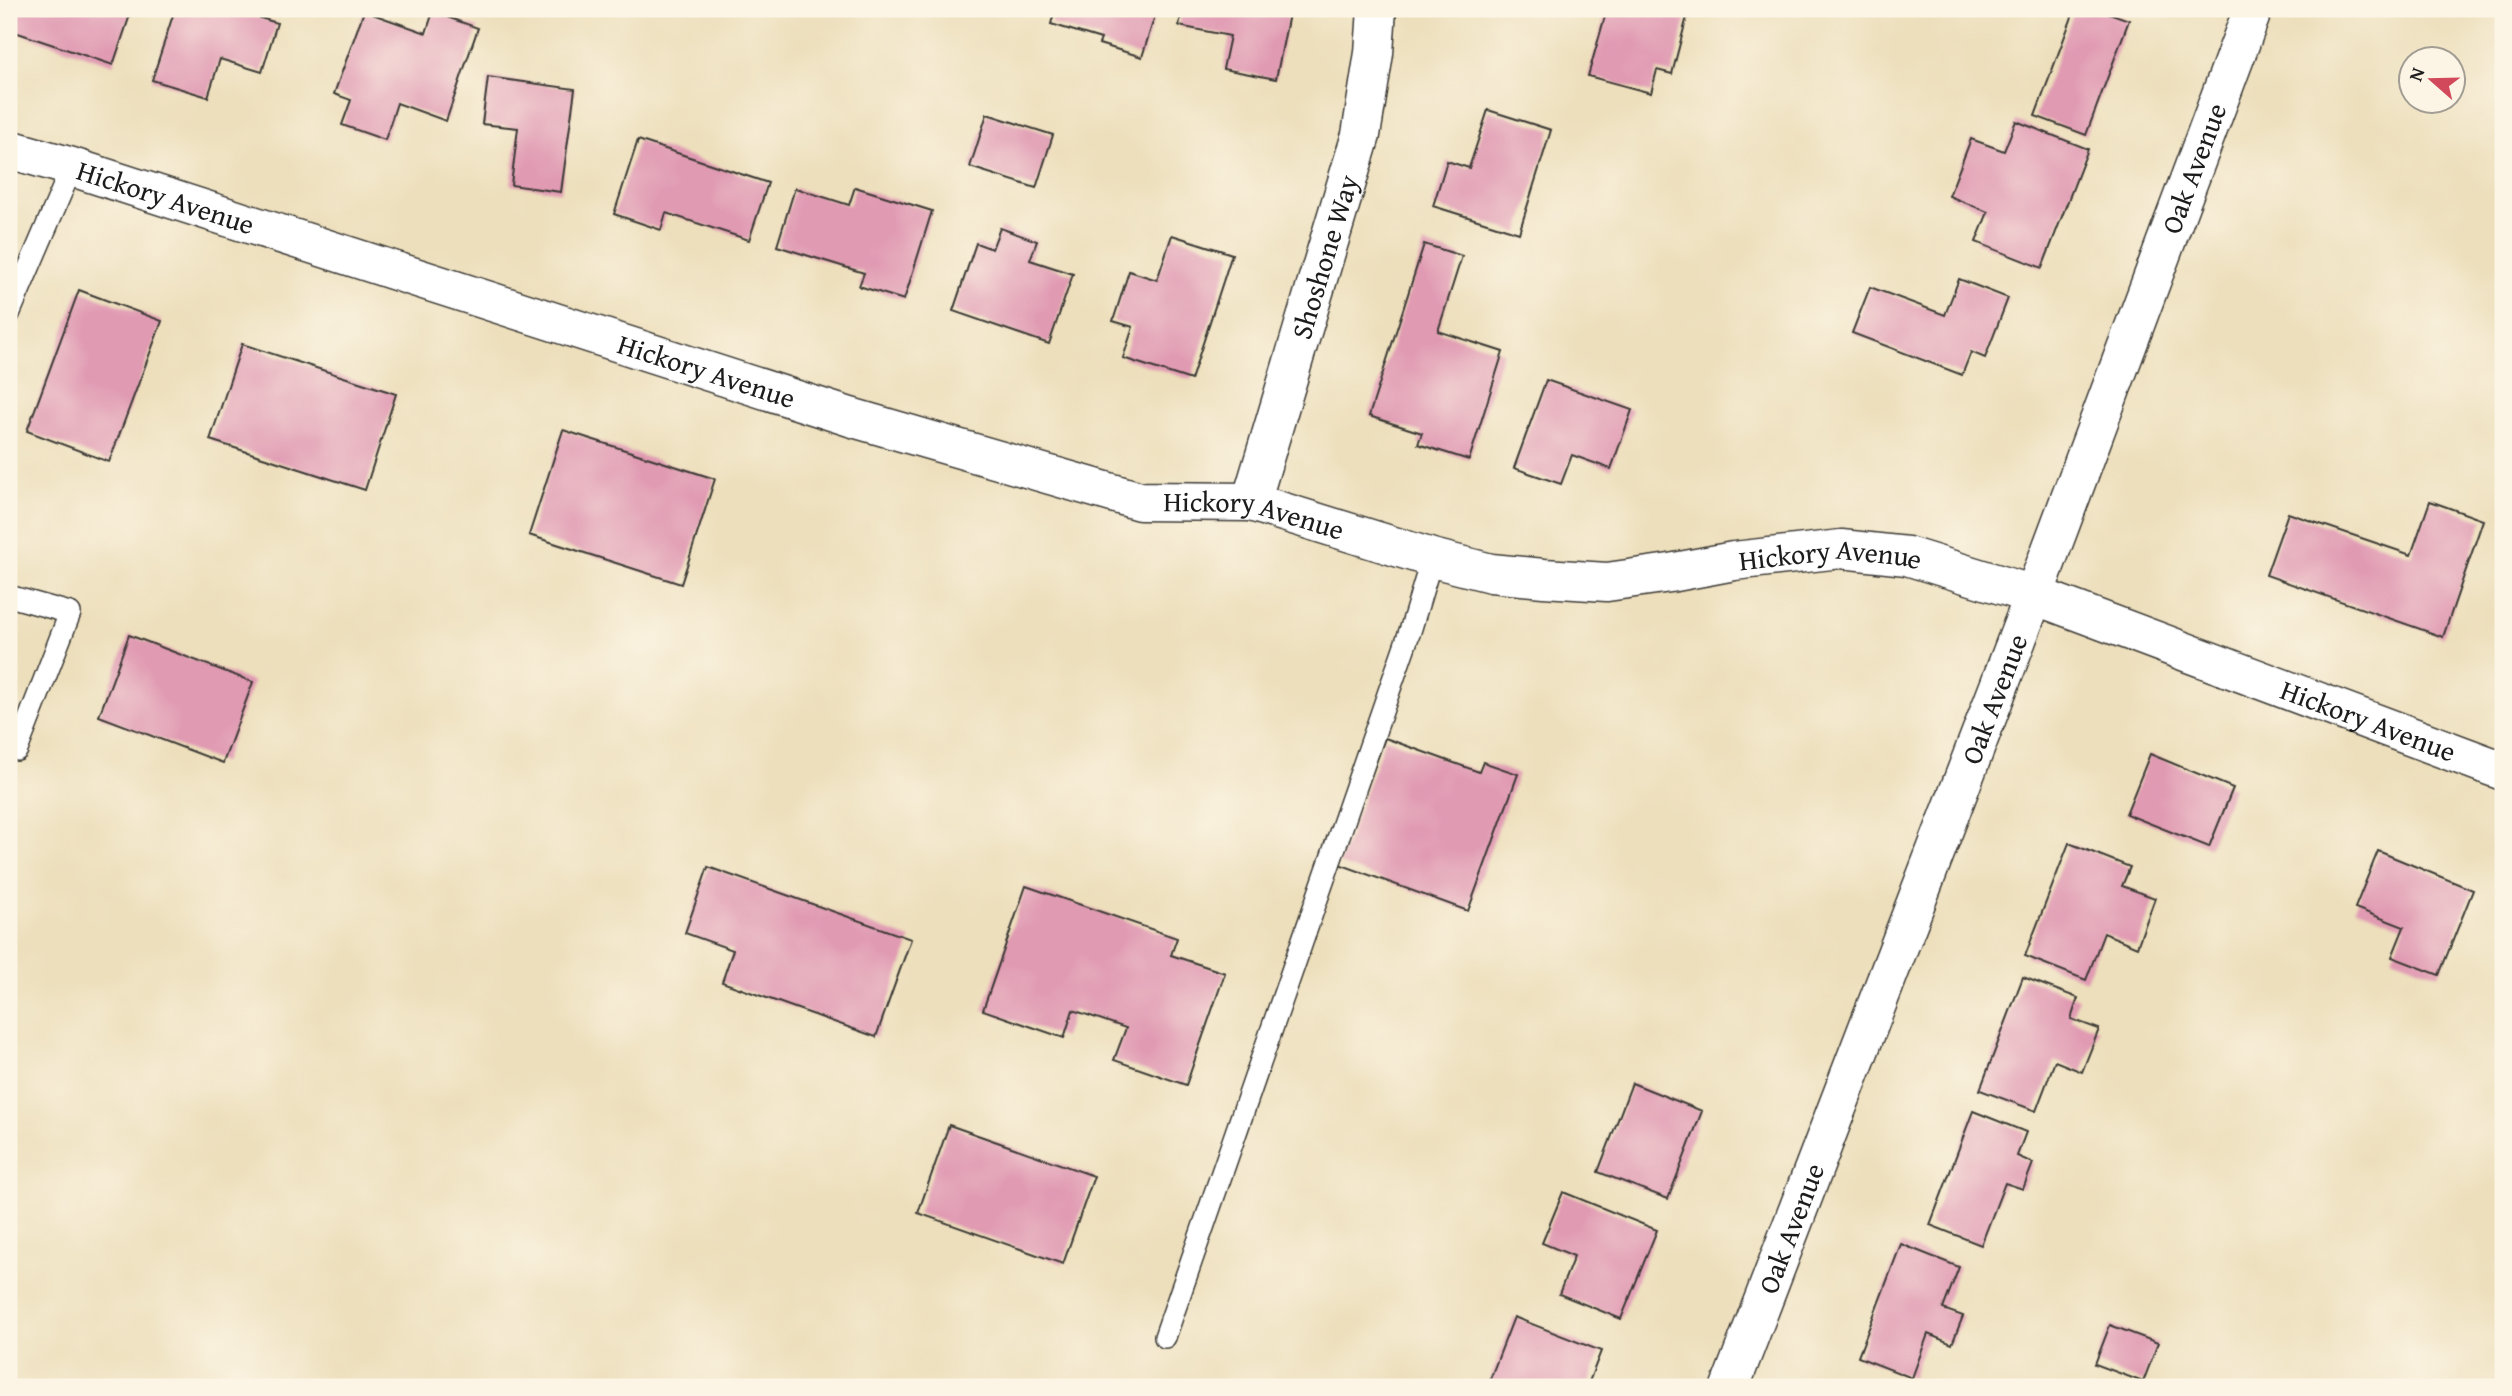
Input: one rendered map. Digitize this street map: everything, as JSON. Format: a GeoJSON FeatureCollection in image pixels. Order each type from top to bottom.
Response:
{"type":"FeatureCollection","features":[{"type":"Feature","properties":{"kind":"street","name":"Shoshone Way"},"geometry":{"type":"LineString","coordinates":[[1251,502],[1362,135],[1374,53],[1377,9]]}},
{"type":"Feature","properties":{"kind":"street","name":"Oak Avenue"},"geometry":{"type":"LineString","coordinates":[[1730,1387],[2034,595],[2253,9]]}},
{"type":"Feature","properties":{"kind":"street","name":"Hickory Avenue"},"geometry":{"type":"LineString","coordinates":[[9,149],[850,417],[1140,501],[1251,502],[1432,558],[1491,573],[1607,582],[1734,561],[1841,550],[1907,556],[2034,595],[2503,771]]}},
{"type":"Feature","properties":{"kind":"lane"},"geometry":{"type":"LineString","coordinates":[[9,314],[72,167]]}},
{"type":"Feature","properties":{"kind":"lane"},"geometry":{"type":"LineString","coordinates":[[1166,1337],[1407,642],[1432,558]]}},
{"type":"Feature","properties":{"kind":"lane"},"geometry":{"type":"LineString","coordinates":[[9,596],[69,613],[17,750],[9,747]]}},
{"type":"Feature","properties":{"kind":"building"},"geometry":{"type":"Polygon","coordinates":[[[9,9],[132,9],[113,65],[9,30],[9,9]]]}},
{"type":"Feature","properties":{"kind":"building"},"geometry":{"type":"Polygon","coordinates":[[[175,9],[201,9],[214,13],[216,9],[248,9],[247,14],[277,23],[262,72],[220,59],[208,97],[152,80],[175,9]]]}},
{"type":"Feature","properties":{"kind":"building"},"geometry":{"type":"Polygon","coordinates":[[[1055,9],[1157,9],[1142,57],[1099,44],[1101,39],[1051,24],[1055,9]]]}},
{"type":"Feature","properties":{"kind":"building"},"geometry":{"type":"Polygon","coordinates":[[[1182,9],[1290,9],[1276,79],[1223,69],[1230,36],[1179,26],[1182,9]]]}},
{"type":"Feature","properties":{"kind":"building"},"geometry":{"type":"Polygon","coordinates":[[[1607,9],[1689,9],[1672,74],[1657,70],[1651,93],[1588,76],[1607,9]]]}},
{"type":"Feature","properties":{"kind":"building"},"geometry":{"type":"Polygon","coordinates":[[[2075,9],[2098,9],[2129,20],[2086,135],[2035,116],[2075,9]]]}},
{"type":"Feature","properties":{"kind":"building"},"geometry":{"type":"Polygon","coordinates":[[[364,11],[426,33],[433,12],[478,28],[446,121],[397,103],[385,140],[342,125],[351,100],[334,94],[364,11]]]}},
{"type":"Feature","properties":{"kind":"building"},"geometry":{"type":"Polygon","coordinates":[[[488,77],[575,89],[561,192],[511,185],[518,128],[482,124],[488,77]]]}},
{"type":"Feature","properties":{"kind":"building"},"geometry":{"type":"Polygon","coordinates":[[[1488,110],[1551,130],[1519,233],[1433,206],[1447,161],[1469,168],[1488,110]]]}},
{"type":"Feature","properties":{"kind":"building"},"geometry":{"type":"Polygon","coordinates":[[[987,114],[1053,135],[1036,188],[970,167],[987,114]]]}},
{"type":"Feature","properties":{"kind":"building"},"geometry":{"type":"Polygon","coordinates":[[[2016,121],[2088,149],[2042,268],[1976,242],[1988,212],[1949,196],[1971,139],[2004,151],[2016,121]]]}},
{"type":"Feature","properties":{"kind":"building"},"geometry":{"type":"Polygon","coordinates":[[[638,140],[768,183],[749,240],[666,213],[661,230],[614,214],[638,140]]]}},
{"type":"Feature","properties":{"kind":"building"},"geometry":{"type":"Polygon","coordinates":[[[855,187],[932,211],[904,300],[859,286],[864,273],[777,246],[795,188],[849,205],[855,187]]]}},
{"type":"Feature","properties":{"kind":"building"},"geometry":{"type":"Polygon","coordinates":[[[1000,228],[1037,241],[1030,260],[1073,274],[1049,344],[953,311],[976,243],[992,249],[1000,228]]]}},
{"type":"Feature","properties":{"kind":"building"},"geometry":{"type":"Polygon","coordinates":[[[1172,235],[1232,254],[1191,380],[1123,358],[1133,327],[1113,321],[1129,271],[1157,280],[1172,235]]]}},
{"type":"Feature","properties":{"kind":"building"},"geometry":{"type":"Polygon","coordinates":[[[1424,244],[1462,256],[1438,331],[1503,352],[1469,460],[1418,444],[1422,433],[1369,416],[1424,244]]]}},
{"type":"Feature","properties":{"kind":"building"},"geometry":{"type":"Polygon","coordinates":[[[1959,279],[2008,298],[1985,358],[1971,352],[1962,375],[1852,333],[1870,287],[1945,315],[1959,279]]]}},
{"type":"Feature","properties":{"kind":"building"},"geometry":{"type":"Polygon","coordinates":[[[79,290],[162,321],[109,462],[27,431],[79,290]]]}},
{"type":"Feature","properties":{"kind":"building"},"geometry":{"type":"Polygon","coordinates":[[[242,344],[396,394],[365,490],[210,440],[242,344]]]}},
{"type":"Feature","properties":{"kind":"building"},"geometry":{"type":"Polygon","coordinates":[[[1546,380],[1632,410],[1611,469],[1572,455],[1561,484],[1514,468],[1546,380]]]}},
{"type":"Feature","properties":{"kind":"building"},"geometry":{"type":"Polygon","coordinates":[[[563,430],[715,479],[681,584],[529,535],[563,430]]]}},
{"type":"Feature","properties":{"kind":"building"},"geometry":{"type":"Polygon","coordinates":[[[2430,501],[2483,520],[2443,637],[2266,575],[2288,513],[2411,555],[2430,501]]]}},
{"type":"Feature","properties":{"kind":"building"},"geometry":{"type":"Polygon","coordinates":[[[129,635],[253,682],[223,763],[99,716],[129,635]]]}},
{"type":"Feature","properties":{"kind":"building"},"geometry":{"type":"Polygon","coordinates":[[[1385,738],[1479,772],[1483,762],[1518,774],[1468,911],[1339,864],[1385,738]]]}},
{"type":"Feature","properties":{"kind":"building"},"geometry":{"type":"Polygon","coordinates":[[[2150,754],[2233,788],[2209,847],[2126,814],[2150,754]]]}},
{"type":"Feature","properties":{"kind":"building"},"geometry":{"type":"Polygon","coordinates":[[[2069,843],[2130,867],[2122,886],[2155,898],[2137,947],[2104,933],[2086,980],[2025,956],[2069,843]]]}},
{"type":"Feature","properties":{"kind":"building"},"geometry":{"type":"Polygon","coordinates":[[[2378,851],[2473,890],[2439,975],[2392,957],[2404,927],[2355,908],[2378,851]]]}},
{"type":"Feature","properties":{"kind":"building"},"geometry":{"type":"Polygon","coordinates":[[[708,867],[911,939],[876,1037],[722,982],[733,950],[685,933],[708,867]]]}},
{"type":"Feature","properties":{"kind":"building"},"geometry":{"type":"Polygon","coordinates":[[[1026,886],[1177,938],[1171,955],[1225,973],[1186,1085],[1114,1060],[1126,1028],[1073,1010],[1064,1038],[983,1010],[1026,886]]]}},
{"type":"Feature","properties":{"kind":"building"},"geometry":{"type":"Polygon","coordinates":[[[2023,977],[2078,998],[2071,1019],[2099,1029],[2082,1072],[2055,1061],[2036,1111],[1980,1090],[2023,977]]]}},
{"type":"Feature","properties":{"kind":"building"},"geometry":{"type":"Polygon","coordinates":[[[1632,1083],[1702,1111],[1668,1199],[1598,1172],[1632,1083]]]}},
{"type":"Feature","properties":{"kind":"building"},"geometry":{"type":"Polygon","coordinates":[[[1973,1111],[2026,1132],[2017,1156],[2033,1163],[2023,1189],[2005,1183],[1981,1245],[1930,1225],[1973,1111]]]}},
{"type":"Feature","properties":{"kind":"building"},"geometry":{"type":"Polygon","coordinates":[[[949,1125],[1094,1176],[1063,1264],[918,1213],[949,1125]]]}},
{"type":"Feature","properties":{"kind":"building"},"geometry":{"type":"Polygon","coordinates":[[[1563,1192],[1657,1230],[1621,1319],[1559,1294],[1574,1256],[1542,1243],[1563,1192]]]}},
{"type":"Feature","properties":{"kind":"building"},"geometry":{"type":"Polygon","coordinates":[[[1901,1244],[1959,1267],[1943,1309],[1963,1316],[1952,1344],[1928,1334],[1912,1378],[1858,1357],[1901,1244]]]}},
{"type":"Feature","properties":{"kind":"building"},"geometry":{"type":"Polygon","coordinates":[[[1514,1317],[1601,1351],[1587,1387],[1487,1387],[1514,1317]]]}},
{"type":"Feature","properties":{"kind":"building"},"geometry":{"type":"Polygon","coordinates":[[[2110,1325],[2158,1343],[2143,1382],[2095,1364],[2110,1325]]]}}]}
